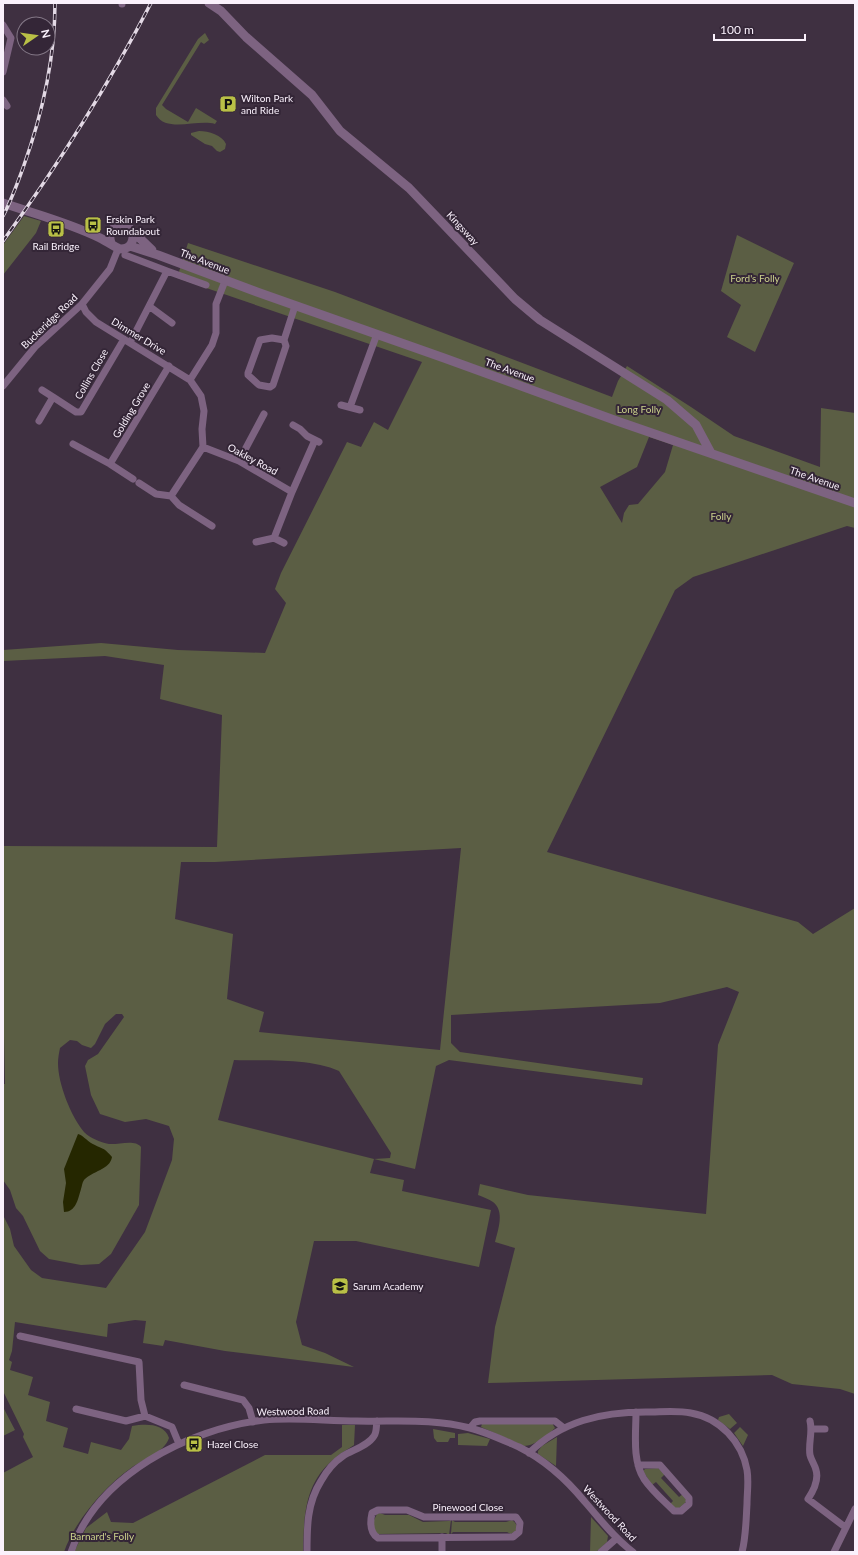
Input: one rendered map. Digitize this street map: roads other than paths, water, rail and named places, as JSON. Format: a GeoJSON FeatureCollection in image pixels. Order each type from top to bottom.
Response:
{"type":"FeatureCollection","features":[{"type":"Feature","properties":{"kind":"street","name":"Kingsway"},"geometry":{"type":"LineString","coordinates":[[209,3],[221,11],[246,36],[312,95],[340,131],[409,188],[514,299],[540,320],[667,400],[696,425],[711,453]]}},
{"type":"Feature","properties":{"kind":"street"},"geometry":{"type":"LineString","coordinates":[[3,25],[11,38],[3,72]]}},
{"type":"Feature","properties":{"kind":"street"},"geometry":{"type":"LineString","coordinates":[[3,203],[91,233],[118,249],[167,271],[206,285]]}},
{"type":"Feature","properties":{"kind":"street"},"geometry":{"type":"LineString","coordinates":[[91,233],[111,231],[121,225],[129,227],[132,231],[134,239],[130,246],[118,249]]}},
{"type":"Feature","properties":{"kind":"street"},"geometry":{"type":"LineString","coordinates":[[111,231],[110,239],[118,249]]}},
{"type":"Feature","properties":{"kind":"street","name":"The Avenue"},"geometry":{"type":"LineString","coordinates":[[132,231],[143,244],[158,255]]}},
{"type":"Feature","properties":{"kind":"street","name":"The Avenue"},"geometry":{"type":"LineString","coordinates":[[130,246],[617,421],[855,503]]}},
{"type":"Feature","properties":{"kind":"street","name":"Buckeridge Road"},"geometry":{"type":"LineString","coordinates":[[3,386],[35,347],[82,304],[110,269],[118,249]]}},
{"type":"Feature","properties":{"kind":"street"},"geometry":{"type":"LineString","coordinates":[[130,343],[167,271]]}},
{"type":"Feature","properties":{"kind":"street"},"geometry":{"type":"LineString","coordinates":[[171,496],[203,447],[203,404],[201,396],[190,380],[212,345],[216,333],[216,304],[225,280]]}},
{"type":"Feature","properties":{"kind":"street","name":"Dimmer Drive"},"geometry":{"type":"LineString","coordinates":[[82,304],[86,312],[96,322],[190,380]]}},
{"type":"Feature","properties":{"kind":"street"},"geometry":{"type":"LineString","coordinates":[[150,306],[172,322]]}},
{"type":"Feature","properties":{"kind":"street"},"geometry":{"type":"LineString","coordinates":[[284,340],[272,338],[260,340],[248,373],[248,375],[259,385],[270,387],[273,385],[286,346],[284,340],[295,306]]}},
{"type":"Feature","properties":{"kind":"street"},"geometry":{"type":"LineString","coordinates":[[350,408],[377,334]]}},
{"type":"Feature","properties":{"kind":"street","name":"Collins Close"},"geometry":{"type":"LineString","coordinates":[[42,390],[76,412],[81,412],[124,339]]}},
{"type":"Feature","properties":{"kind":"street","name":"Golding Grove"},"geometry":{"type":"LineString","coordinates":[[110,464],[169,366]]}},
{"type":"Feature","properties":{"kind":"street"},"geometry":{"type":"LineString","coordinates":[[39,420],[53,397]]}},
{"type":"Feature","properties":{"kind":"street"},"geometry":{"type":"LineString","coordinates":[[341,405],[360,410]]}},
{"type":"Feature","properties":{"kind":"street"},"geometry":{"type":"LineString","coordinates":[[239,461],[264,414]]}},
{"type":"Feature","properties":{"kind":"street"},"geometry":{"type":"LineString","coordinates":[[274,538],[292,492],[318,441],[307,436],[293,425]]}},
{"type":"Feature","properties":{"kind":"street"},"geometry":{"type":"LineString","coordinates":[[74,444],[110,464],[156,494],[171,496],[179,505],[212,526]]}},
{"type":"Feature","properties":{"kind":"street","name":"Oakley Road"},"geometry":{"type":"LineString","coordinates":[[203,447],[239,461],[292,492]]}},
{"type":"Feature","properties":{"kind":"street"},"geometry":{"type":"LineString","coordinates":[[256,542],[274,538],[284,543]]}},
{"type":"Feature","properties":{"kind":"street"},"geometry":{"type":"LineString","coordinates":[[20,1336],[139,1362],[141,1400],[145,1416]]}},
{"type":"Feature","properties":{"kind":"street"},"geometry":{"type":"LineString","coordinates":[[184,1386],[243,1400],[249,1408],[253,1422]]}},
{"type":"Feature","properties":{"kind":"street"},"geometry":{"type":"LineString","coordinates":[[76,1409],[126,1421],[145,1416],[172,1427],[179,1444]]}},
{"type":"Feature","properties":{"kind":"street"},"geometry":{"type":"LineString","coordinates":[[636,1412],[636,1457],[638,1466],[645,1480],[674,1511],[681,1511],[689,1504],[689,1498],[660,1465],[638,1466]]}},
{"type":"Feature","properties":{"kind":"street"},"geometry":{"type":"LineString","coordinates":[[529,1453],[545,1439],[564,1428],[576,1422],[602,1414],[683,1412],[700,1415],[720,1426],[734,1440],[744,1460],[747,1477],[742,1552]]}},
{"type":"Feature","properties":{"kind":"street","name":"Westwood Road"},"geometry":{"type":"LineString","coordinates":[[71,1552],[77,1536],[88,1518],[109,1492],[150,1460],[179,1444],[220,1429],[253,1422],[278,1420],[431,1422],[470,1428],[492,1435],[529,1453],[543,1462],[576,1491],[617,1538],[633,1552]]}},
{"type":"Feature","properties":{"kind":"street"},"geometry":{"type":"LineString","coordinates":[[307,1552],[308,1518],[314,1492],[328,1471],[343,1457],[371,1440],[376,1430],[377,1421]]}},
{"type":"Feature","properties":{"kind":"street"},"geometry":{"type":"LineString","coordinates":[[470,1428],[476,1422],[480,1421],[555,1421],[564,1428]]}},
{"type":"Feature","properties":{"kind":"street"},"geometry":{"type":"LineString","coordinates":[[810,1421],[812,1428],[810,1454],[817,1471],[814,1491],[806,1497],[845,1527]]}},
{"type":"Feature","properties":{"kind":"street"},"geometry":{"type":"LineString","coordinates":[[812,1428],[825,1429]]}},
{"type":"Feature","properties":{"kind":"street"},"geometry":{"type":"LineString","coordinates":[[834,1552],[855,1509]]}},
{"type":"Feature","properties":{"kind":"street","name":"Pinewood Close"},"geometry":{"type":"LineString","coordinates":[[378,1510],[407,1510],[424,1517],[516,1517],[520,1523],[519,1532],[513,1537],[442,1537],[378,1538],[372,1530],[372,1513],[378,1510]]}},
{"type":"Feature","properties":{"kind":"street"},"geometry":{"type":"LineString","coordinates":[[442,1537],[442,1552]]}},
{"type":"Feature","properties":{"kind":"street"},"geometry":{"type":"LineString","coordinates":[[601,1552],[617,1538]]}},
{"type":"Feature","properties":{"kind":"railway"},"geometry":{"type":"LineString","coordinates":[[3,216],[23,168],[41,108],[53,45],[55,3]]}},
{"type":"Feature","properties":{"kind":"railway"},"geometry":{"type":"LineString","coordinates":[[3,241],[82,125],[135,34],[151,3]]}},
{"type":"Feature","properties":{"kind":"place","name":"Wilton Park and Ride"},"geometry":{"type":"Point","coordinates":[228,104]}},
{"type":"Feature","properties":{"kind":"place","name":"Erskin Park Roundabout"},"geometry":{"type":"Point","coordinates":[93,225]}},
{"type":"Feature","properties":{"kind":"place","name":"Rail Bridge"},"geometry":{"type":"Point","coordinates":[56,229]}},
{"type":"Feature","properties":{"kind":"place","name":"Sarum Academy"},"geometry":{"type":"Point","coordinates":[340,1286]}},
{"type":"Feature","properties":{"kind":"place","name":"Hazel Close"},"geometry":{"type":"Point","coordinates":[194,1444]}},
{"type":"Feature","properties":{"kind":"park label","name":"Ford's Folly"},"geometry":{"type":"Point","coordinates":[755,278]}},
{"type":"Feature","properties":{"kind":"park label","name":"Long Folly"},"geometry":{"type":"Point","coordinates":[639,409]}},
{"type":"Feature","properties":{"kind":"park label","name":"Folly"},"geometry":{"type":"Point","coordinates":[721,516]}},
{"type":"Feature","properties":{"kind":"park label","name":"Barnard's Folly"},"geometry":{"type":"Point","coordinates":[102,1536]}}]}
